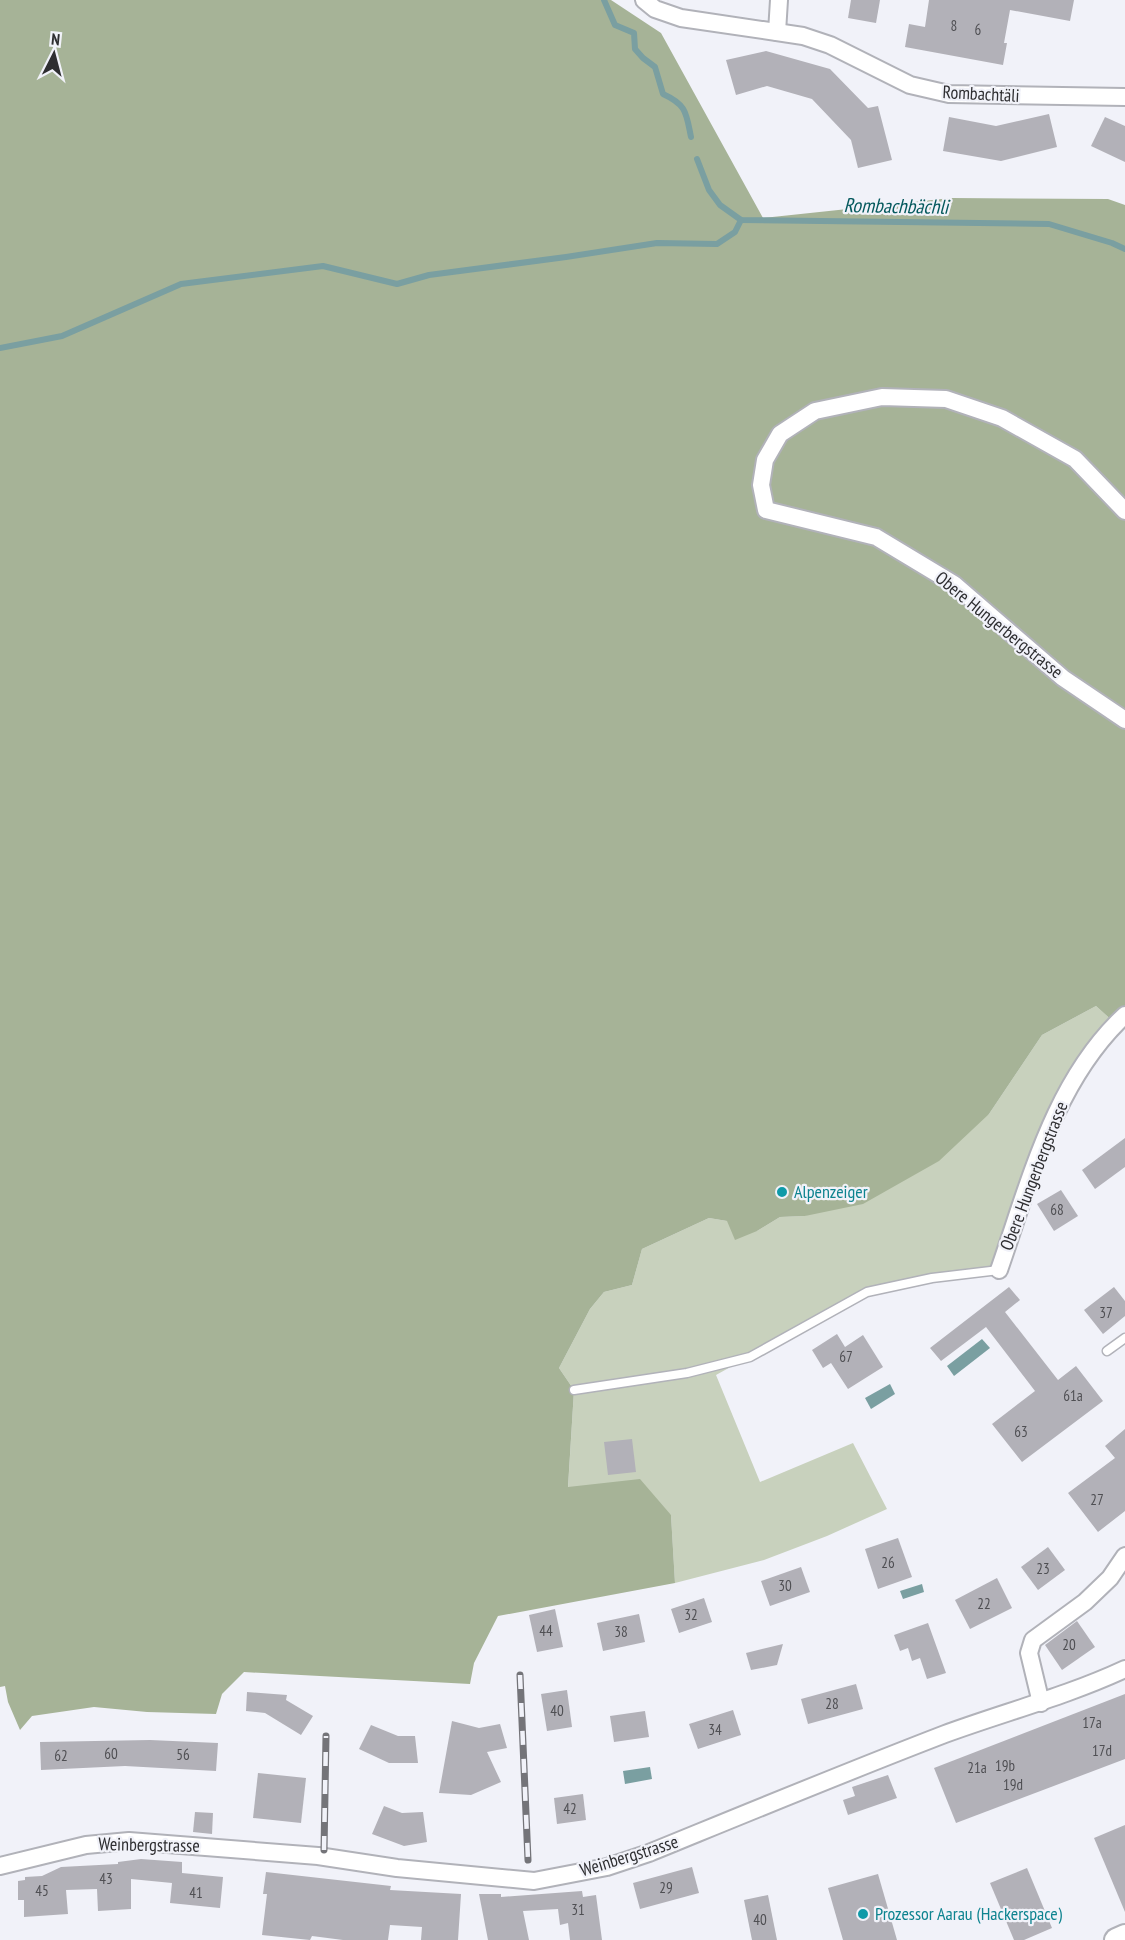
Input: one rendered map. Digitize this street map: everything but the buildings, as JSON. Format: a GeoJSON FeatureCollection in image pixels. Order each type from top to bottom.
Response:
{"type":"FeatureCollection","features":[{"type":"Feature","properties":{"kind":"main road"},"geometry":{"type":"LineString","coordinates":[[1116,1940],[1125,1936]]}},
{"type":"Feature","properties":{"kind":"street","name":"Rombachtäli"},"geometry":{"type":"LineString","coordinates":[[644,0],[655,9],[681,18],[803,36],[821,42],[910,85],[949,94],[1125,97]]}},
{"type":"Feature","properties":{"kind":"street"},"geometry":{"type":"LineString","coordinates":[[777,32],[779,0]]}},
{"type":"Feature","properties":{"kind":"street","name":"Obere Hungerbergstrasse"},"geometry":{"type":"LineString","coordinates":[[1125,511],[1075,459],[1002,418],[946,399],[882,397],[815,411],[780,434],[765,460],[761,485],[766,510],[876,537],[954,584],[1063,678],[1125,720]]}},
{"type":"Feature","properties":{"kind":"street","name":"Obere Hungerbergstrasse"},"geometry":{"type":"LineString","coordinates":[[999,1269],[1050,1128],[1071,1083],[1093,1049],[1125,1015]]}},
{"type":"Feature","properties":{"kind":"street"},"geometry":{"type":"LineString","coordinates":[[1041,1703],[1029,1653],[1033,1640],[1084,1602],[1110,1578],[1125,1556]]}},
{"type":"Feature","properties":{"kind":"street","name":"Weinbergstrasse"},"geometry":{"type":"LineString","coordinates":[[0,1866],[86,1845],[129,1841],[328,1857],[397,1868],[534,1881],[607,1867],[649,1853],[974,1723],[1041,1703],[1125,1669]]}},
{"type":"Feature","properties":{"kind":"lane","name":"Obere Hungerbergstrasse"},"geometry":{"type":"LineString","coordinates":[[574,1390],[687,1373],[750,1357],[867,1292],[932,1278],[999,1269]]}},
{"type":"Feature","properties":{"kind":"lane"},"geometry":{"type":"LineString","coordinates":[[1107,1351],[1125,1338]]}},
{"type":"Feature","properties":{"kind":"green space"},"geometry":{"type":"Polygon","coordinates":[[[0,0],[611,0],[661,33],[763,218],[951,198],[1108,199],[1125,205],[1125,1020],[1116,1024],[1096,1006],[1042,1035],[989,1114],[939,1161],[863,1204],[805,1216],[780,1217],[757,1231],[735,1240],[727,1221],[709,1218],[642,1249],[632,1285],[604,1292],[590,1309],[559,1368],[574,1390],[568,1487],[640,1479],[671,1515],[675,1583],[498,1616],[474,1663],[470,1684],[244,1672],[222,1694],[216,1714],[147,1712],[94,1707],[32,1716],[20,1730],[8,1702],[5,1686],[0,1687],[0,0]]]}},
{"type":"Feature","properties":{"kind":"green space"},"geometry":{"type":"Polygon","coordinates":[[[1096,1006],[1116,1024],[1071,1083],[999,1270],[867,1292],[716,1375],[760,1482],[853,1443],[887,1509],[827,1536],[764,1560],[675,1583],[671,1515],[568,1488],[574,1390],[559,1368],[590,1309],[604,1292],[632,1285],[642,1249],[709,1218],[727,1221],[757,1231],[780,1217],[805,1216],[989,1114],[1042,1035],[1096,1006]]]}},
{"type":"Feature","properties":{"kind":"water"},"geometry":{"type":"Polygon","coordinates":[[[982,1339],[990,1348],[954,1376],[947,1366],[982,1339]]]}},
{"type":"Feature","properties":{"kind":"water"},"geometry":{"type":"Polygon","coordinates":[[[890,1384],[895,1394],[871,1409],[865,1398],[890,1384]]]}},
{"type":"Feature","properties":{"kind":"water"},"geometry":{"type":"Polygon","coordinates":[[[922,1584],[924,1592],[903,1599],[900,1591],[922,1584]]]}},
{"type":"Feature","properties":{"kind":"water"},"geometry":{"type":"Polygon","coordinates":[[[650,1767],[652,1779],[625,1784],[623,1771],[650,1767]]]}},
{"type":"Feature","properties":{"kind":"waterway","name":"Rombachbächli"},"geometry":{"type":"LineString","coordinates":[[604,0],[615,25],[634,33],[635,49],[655,67],[663,94],[681,106],[691,137]]}},
{"type":"Feature","properties":{"kind":"waterway","name":"Rombachbächli"},"geometry":{"type":"LineString","coordinates":[[697,159],[709,190],[720,205],[741,220],[1049,224],[1125,249]]}},
{"type":"Feature","properties":{"kind":"waterway"},"geometry":{"type":"LineString","coordinates":[[0,348],[62,336],[181,284],[323,266],[397,284],[429,275],[657,243],[717,244],[735,232],[741,220]]}},
{"type":"Feature","properties":{"kind":"railway"},"geometry":{"type":"LineString","coordinates":[[520,1675],[528,1860]]}},
{"type":"Feature","properties":{"kind":"railway"},"geometry":{"type":"LineString","coordinates":[[324,1850],[326,1736]]}},
{"type":"Feature","properties":{"kind":"place","name":"Alpenzeiger"},"geometry":{"type":"Point","coordinates":[782,1192]}},
{"type":"Feature","properties":{"kind":"place","name":"Prozessor Aarau (Hackerspace)"},"geometry":{"type":"Point","coordinates":[863,1914]}}]}
